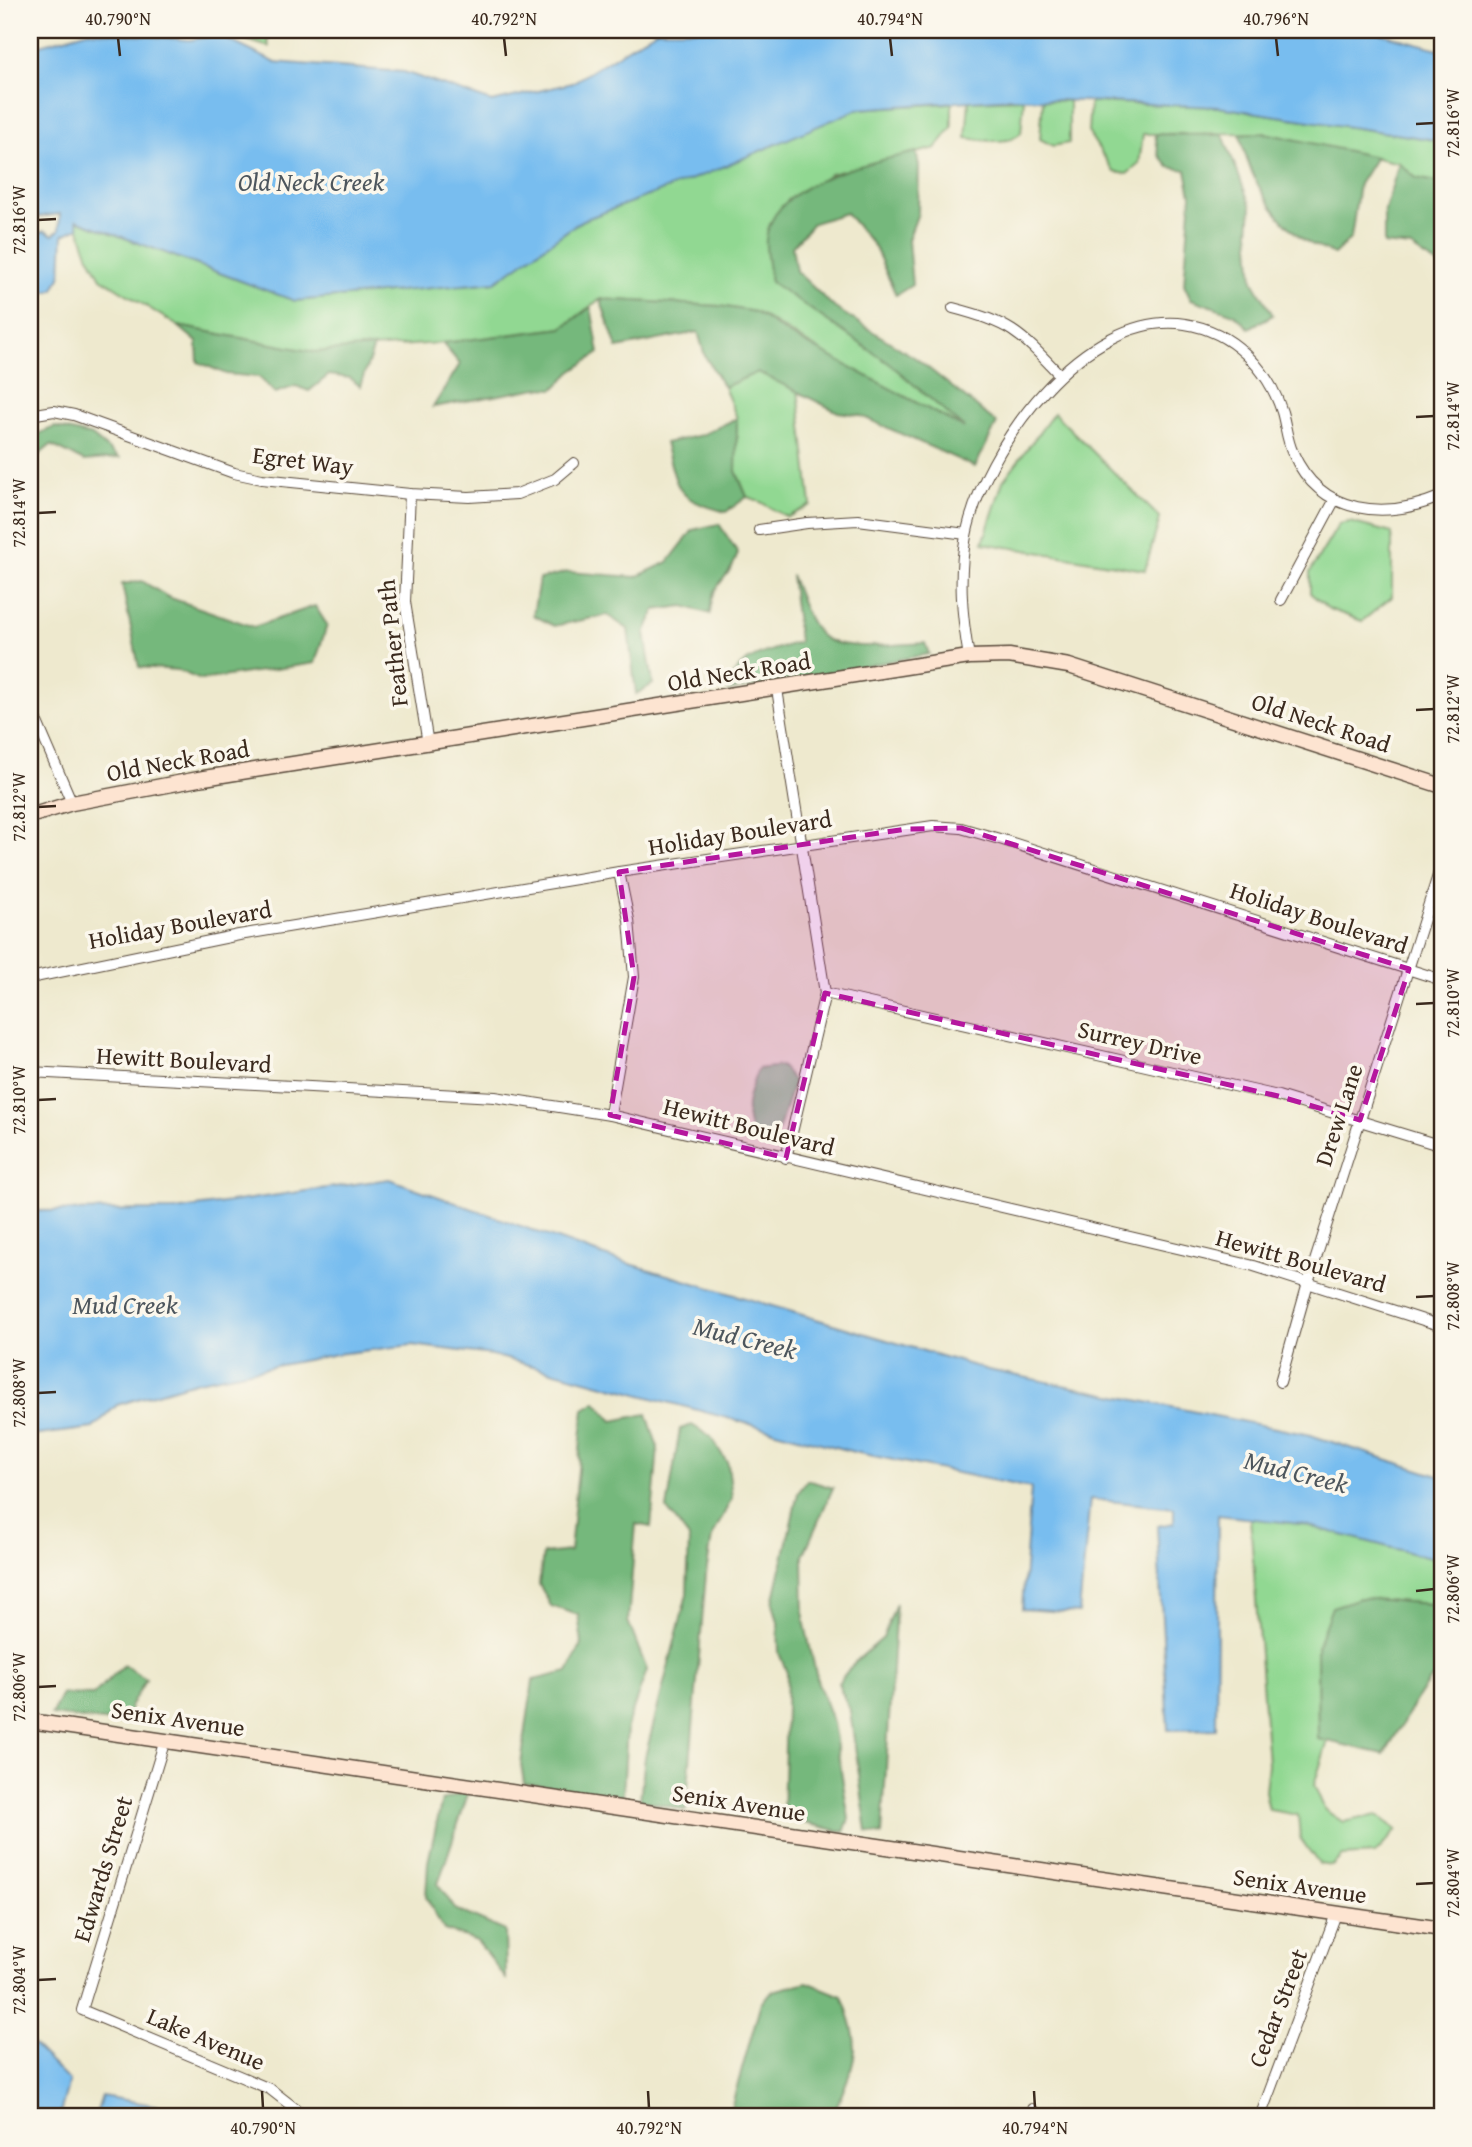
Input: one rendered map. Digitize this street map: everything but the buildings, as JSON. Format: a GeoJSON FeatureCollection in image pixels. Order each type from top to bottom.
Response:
{"type":"FeatureCollection","features":[{"type":"Feature","properties":{"kind":"street"},"geometry":{"type":"LineString","coordinates":[[953,308],[994,319],[1017,331],[1060,375]]}},
{"type":"Feature","properties":{"kind":"street"},"geometry":{"type":"LineString","coordinates":[[969,657],[961,593],[966,534],[981,488],[1000,446],[1030,407],[1060,375],[1132,327],[1162,323],[1206,329],[1228,340],[1262,372],[1281,411],[1292,453],[1301,467],[1334,501],[1376,511],[1396,510],[1442,496]]}},
{"type":"Feature","properties":{"kind":"street","name":"Egret Way"},"geometry":{"type":"LineString","coordinates":[[30,415],[54,411],[74,415],[197,461],[262,479],[410,494],[469,497],[517,494],[555,479],[574,463]]}},
{"type":"Feature","properties":{"kind":"street","name":"Feather Path"},"geometry":{"type":"LineString","coordinates":[[410,494],[405,602],[428,744]]}},
{"type":"Feature","properties":{"kind":"street"},"geometry":{"type":"LineString","coordinates":[[1280,600],[1334,501]]}},
{"type":"Feature","properties":{"kind":"street"},"geometry":{"type":"LineString","coordinates":[[759,530],[807,523],[858,520],[966,534]]}},
{"type":"Feature","properties":{"kind":"street","name":"Old Neck Road"},"geometry":{"type":"LineString","coordinates":[[30,816],[72,803],[204,778],[969,657],[1027,658],[1078,669],[1442,786]]}},
{"type":"Feature","properties":{"kind":"street"},"geometry":{"type":"LineString","coordinates":[[777,689],[825,993],[786,1158]]}},
{"type":"Feature","properties":{"kind":"street"},"geometry":{"type":"LineString","coordinates":[[30,706],[72,803]]}},
{"type":"Feature","properties":{"kind":"street","name":"Holiday Boulevard"},"geometry":{"type":"LineString","coordinates":[[30,978],[239,935],[619,872],[906,829],[961,828],[1442,980]]}},
{"type":"Feature","properties":{"kind":"street","name":"Drew Lane"},"geometry":{"type":"LineString","coordinates":[[1280,1382],[1308,1283],[1442,863]]}},
{"type":"Feature","properties":{"kind":"street"},"geometry":{"type":"LineString","coordinates":[[610,1115],[634,976],[629,920],[619,872]]}},
{"type":"Feature","properties":{"kind":"street","name":"Surrey Drive"},"geometry":{"type":"LineString","coordinates":[[825,993],[1278,1096],[1442,1146]]}},
{"type":"Feature","properties":{"kind":"street","name":"Hewitt Boulevard"},"geometry":{"type":"LineString","coordinates":[[30,1072],[495,1097],[610,1115],[1254,1266],[1442,1325]]}},
{"type":"Feature","properties":{"kind":"street","name":"Senix Avenue"},"geometry":{"type":"LineString","coordinates":[[30,1721],[1442,1929]]}},
{"type":"Feature","properties":{"kind":"street","name":"Edwards Street"},"geometry":{"type":"LineString","coordinates":[[82,2010],[165,1740]]}},
{"type":"Feature","properties":{"kind":"street","name":"Cedar Street"},"geometry":{"type":"LineString","coordinates":[[1259,2117],[1336,1914]]}},
{"type":"Feature","properties":{"kind":"street","name":"Lake Avenue"},"geometry":{"type":"LineString","coordinates":[[82,2010],[271,2089],[306,2117]]}},
{"type":"Feature","properties":{"kind":"highlighted area"},"geometry":{"type":"Polygon","coordinates":[[[961,828],[1409,969],[1360,1120],[1278,1096],[825,993],[786,1158],[610,1115],[634,977],[619,872],[906,829],[961,828]]]}},
{"type":"Feature","properties":{"kind":"green space"},"geometry":{"type":"Polygon","coordinates":[[[226,30],[266,30],[269,47],[233,36],[226,30]]]}},
{"type":"Feature","properties":{"kind":"green space"},"geometry":{"type":"Polygon","coordinates":[[[1024,99],[1021,133],[1009,140],[966,138],[969,101],[1024,99]]]}},
{"type":"Feature","properties":{"kind":"green space"},"geometry":{"type":"Polygon","coordinates":[[[1043,100],[1069,101],[1069,143],[1053,146],[1040,139],[1043,100]]]}},
{"type":"Feature","properties":{"kind":"green space"},"geometry":{"type":"Polygon","coordinates":[[[1090,102],[1218,107],[1442,141],[1442,183],[1416,178],[1399,163],[1265,133],[1143,134],[1139,164],[1127,174],[1114,172],[1088,132],[1090,102]]]}},
{"type":"Feature","properties":{"kind":"green space"},"geometry":{"type":"Polygon","coordinates":[[[952,103],[952,127],[936,148],[830,174],[766,239],[771,282],[985,429],[978,446],[756,312],[720,306],[600,299],[562,328],[454,342],[314,352],[178,326],[101,278],[88,254],[76,220],[295,301],[494,282],[581,221],[858,109],[952,103]]]}},
{"type":"Feature","properties":{"kind":"green space"},"geometry":{"type":"Polygon","coordinates":[[[1265,133],[1376,157],[1359,184],[1351,238],[1334,254],[1300,237],[1279,215],[1261,190],[1248,163],[1240,134],[1265,133]]]}},
{"type":"Feature","properties":{"kind":"green space"},"geometry":{"type":"Polygon","coordinates":[[[1155,134],[1223,135],[1251,207],[1249,232],[1253,281],[1273,315],[1249,328],[1234,314],[1191,299],[1184,284],[1191,195],[1186,170],[1169,167],[1159,155],[1155,134]]]}},
{"type":"Feature","properties":{"kind":"green space"},"geometry":{"type":"Polygon","coordinates":[[[916,152],[919,165],[918,213],[908,240],[912,285],[896,295],[875,247],[846,213],[813,223],[792,247],[796,271],[835,308],[917,359],[997,423],[975,467],[859,415],[838,412],[758,372],[724,387],[705,356],[698,332],[617,348],[600,299],[720,306],[755,312],[790,335],[964,428],[890,364],[771,282],[766,239],[773,219],[786,202],[804,188],[826,178],[916,152]]]}},
{"type":"Feature","properties":{"kind":"green space"},"geometry":{"type":"Polygon","coordinates":[[[1399,163],[1416,178],[1442,183],[1442,268],[1411,247],[1384,244],[1384,213],[1399,163]]]}},
{"type":"Feature","properties":{"kind":"green space"},"geometry":{"type":"Polygon","coordinates":[[[591,307],[599,353],[571,372],[554,389],[538,388],[433,407],[460,364],[442,343],[562,328],[591,307]]]}},
{"type":"Feature","properties":{"kind":"green space"},"geometry":{"type":"Polygon","coordinates":[[[178,326],[314,352],[374,347],[360,386],[350,378],[329,375],[309,391],[296,386],[275,393],[259,377],[226,374],[198,362],[197,342],[178,326]]]}},
{"type":"Feature","properties":{"kind":"green space"},"geometry":{"type":"Polygon","coordinates":[[[758,372],[798,390],[811,505],[788,517],[747,497],[736,471],[737,418],[724,387],[758,372]]]}},
{"type":"Feature","properties":{"kind":"green space"},"geometry":{"type":"Polygon","coordinates":[[[1054,413],[1160,518],[1145,570],[983,543],[1003,481],[1054,413]]]}},
{"type":"Feature","properties":{"kind":"green space"},"geometry":{"type":"Polygon","coordinates":[[[737,418],[736,471],[747,497],[726,512],[696,502],[681,491],[665,443],[702,435],[737,418]]]}},
{"type":"Feature","properties":{"kind":"green space"},"geometry":{"type":"Polygon","coordinates":[[[55,427],[92,436],[119,458],[84,461],[51,445],[30,462],[30,437],[55,427]]]}},
{"type":"Feature","properties":{"kind":"green space"},"geometry":{"type":"Polygon","coordinates":[[[1350,522],[1392,533],[1392,597],[1362,621],[1329,609],[1310,593],[1310,572],[1339,524],[1350,522]]]}},
{"type":"Feature","properties":{"kind":"green space"},"geometry":{"type":"Polygon","coordinates":[[[719,524],[738,553],[730,570],[717,587],[710,614],[684,606],[655,610],[645,633],[653,684],[636,694],[628,629],[607,615],[554,626],[533,615],[539,579],[568,572],[636,577],[668,562],[693,530],[719,524]]]}},
{"type":"Feature","properties":{"kind":"green space"},"geometry":{"type":"Polygon","coordinates":[[[791,575],[810,620],[819,634],[827,640],[839,644],[869,646],[925,643],[929,654],[728,691],[736,670],[744,663],[765,652],[799,642],[791,575]]]}},
{"type":"Feature","properties":{"kind":"green space"},"geometry":{"type":"Polygon","coordinates":[[[142,581],[168,597],[254,627],[315,606],[327,625],[315,663],[201,680],[177,670],[139,667],[122,584],[142,581]]]}},
{"type":"Feature","properties":{"kind":"green space"},"geometry":{"type":"Polygon","coordinates":[[[781,1066],[794,1081],[778,1131],[754,1141],[747,1105],[754,1079],[758,1069],[781,1066]]]}},
{"type":"Feature","properties":{"kind":"green space"},"geometry":{"type":"Polygon","coordinates":[[[596,1402],[613,1421],[647,1414],[658,1448],[651,1527],[636,1524],[628,1621],[647,1670],[627,1726],[623,1796],[524,1783],[521,1764],[533,1680],[568,1672],[582,1643],[578,1615],[551,1606],[539,1584],[543,1554],[570,1551],[584,1409],[596,1402]]]}},
{"type":"Feature","properties":{"kind":"green space"},"geometry":{"type":"Polygon","coordinates":[[[692,1425],[711,1437],[728,1464],[732,1498],[712,1537],[706,1574],[686,1810],[640,1800],[645,1757],[687,1594],[689,1538],[667,1509],[680,1429],[692,1425]]]}},
{"type":"Feature","properties":{"kind":"green space"},"geometry":{"type":"Polygon","coordinates":[[[807,1480],[833,1488],[803,1556],[804,1620],[818,1683],[833,1723],[849,1819],[844,1832],[783,1818],[787,1673],[779,1653],[778,1622],[773,1603],[798,1493],[807,1480]]]}},
{"type":"Feature","properties":{"kind":"green space"},"geometry":{"type":"Polygon","coordinates":[[[1250,1518],[1301,1524],[1442,1561],[1442,1605],[1360,1598],[1317,1647],[1318,1738],[1328,1741],[1314,1785],[1325,1810],[1343,1822],[1377,1815],[1397,1830],[1375,1854],[1342,1856],[1332,1866],[1319,1864],[1300,1838],[1298,1815],[1269,1810],[1265,1791],[1268,1764],[1250,1518]]]}},
{"type":"Feature","properties":{"kind":"green space"},"geometry":{"type":"Polygon","coordinates":[[[1360,1598],[1442,1605],[1442,1668],[1417,1698],[1384,1754],[1318,1739],[1317,1647],[1332,1607],[1360,1598]]]}},
{"type":"Feature","properties":{"kind":"green space"},"geometry":{"type":"Polygon","coordinates":[[[896,1603],[882,1835],[867,1832],[850,1711],[838,1683],[855,1662],[883,1638],[896,1603]]]}},
{"type":"Feature","properties":{"kind":"green space"},"geometry":{"type":"Polygon","coordinates":[[[124,1665],[146,1679],[130,1707],[128,1724],[51,1715],[62,1694],[93,1695],[124,1665]]]}},
{"type":"Feature","properties":{"kind":"green space"},"geometry":{"type":"Polygon","coordinates":[[[469,1791],[438,1884],[455,1909],[505,1931],[506,1979],[477,1941],[444,1930],[426,1897],[428,1862],[442,1800],[469,1791]]]}},
{"type":"Feature","properties":{"kind":"green space"},"geometry":{"type":"Polygon","coordinates":[[[807,1982],[842,1996],[854,2033],[851,2070],[833,2117],[677,2117],[699,2109],[731,2108],[761,2002],[773,1991],[807,1982]]]}},
{"type":"Feature","properties":{"kind":"water","name":"Old Neck Creek"},"geometry":{"type":"Polygon","coordinates":[[[657,30],[1368,30],[1442,50],[1442,141],[1218,107],[1012,98],[858,109],[711,172],[581,221],[495,282],[295,301],[77,220],[79,228],[63,235],[61,275],[54,289],[47,292],[38,289],[30,235],[45,231],[53,235],[59,230],[60,214],[30,218],[30,48],[89,31],[190,40],[218,35],[274,62],[404,72],[492,102],[572,83],[657,30]]]}},
{"type":"Feature","properties":{"kind":"water","name":"Mud Creek"},"geometry":{"type":"Polygon","coordinates":[[[389,1179],[610,1258],[988,1370],[1310,1435],[1442,1477],[1442,1561],[1301,1524],[1218,1515],[1216,1729],[1168,1730],[1157,1526],[1174,1523],[1174,1508],[1090,1499],[1079,1613],[1022,1609],[1031,1488],[854,1452],[492,1355],[412,1345],[337,1354],[198,1381],[117,1405],[93,1428],[30,1436],[30,1211],[175,1210],[389,1179]]]}},
{"type":"Feature","properties":{"kind":"water"},"geometry":{"type":"Polygon","coordinates":[[[30,2042],[69,2081],[59,2117],[30,2117],[30,2042]]]}},
{"type":"Feature","properties":{"kind":"water"},"geometry":{"type":"Polygon","coordinates":[[[102,2096],[220,2117],[95,2117],[102,2096]]]}}]}
